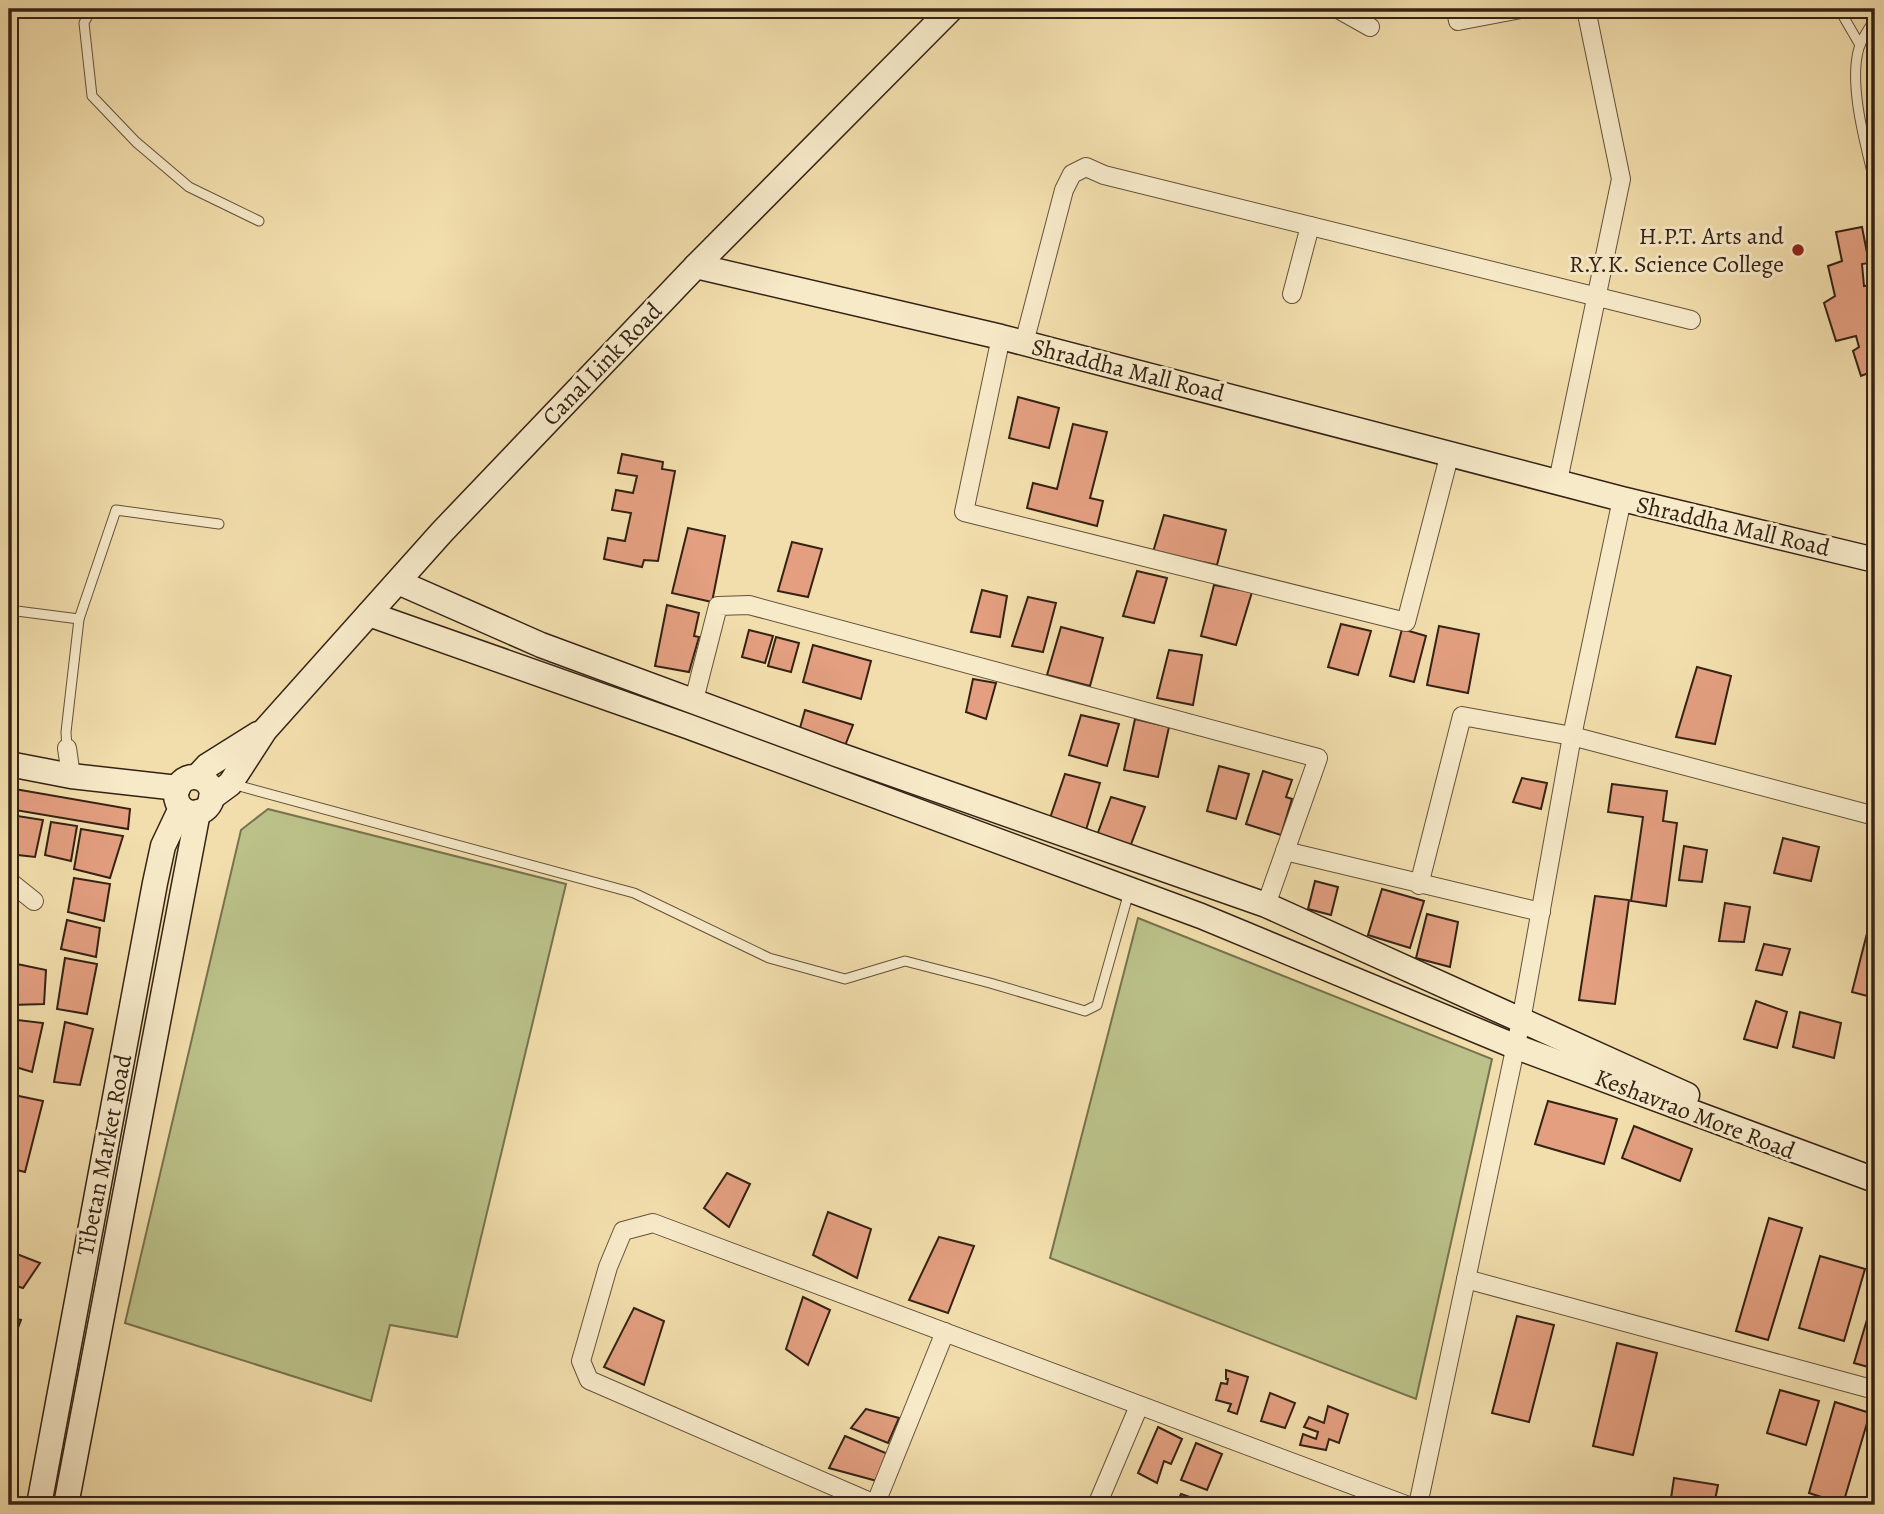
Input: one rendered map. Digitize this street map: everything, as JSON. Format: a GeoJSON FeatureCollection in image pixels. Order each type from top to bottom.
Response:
{"type":"FeatureCollection","features":[{"type":"Feature","properties":{"kind":"street","name":"Canal Link Road"},"geometry":{"type":"LineString","coordinates":[[199,794],[265,730],[442,531],[696,266],[951,9]]}},
{"type":"Feature","properties":{"kind":"street"},"geometry":{"type":"LineString","coordinates":[[1338,9],[1370,27]]}},
{"type":"Feature","properties":{"kind":"street"},"geometry":{"type":"LineString","coordinates":[[1456,9],[1458,21],[1521,9]]}},
{"type":"Feature","properties":{"kind":"street"},"geometry":{"type":"LineString","coordinates":[[1558,481],[1621,179],[1586,9]]}},
{"type":"Feature","properties":{"kind":"street"},"geometry":{"type":"LineString","coordinates":[[1450,453],[1406,622],[964,512],[1012,340],[1064,190],[1072,174],[1086,167],[1104,175],[1691,320]]}},
{"type":"Feature","properties":{"kind":"street"},"geometry":{"type":"LineString","coordinates":[[1292,294],[1310,226]]}},
{"type":"Feature","properties":{"kind":"street","name":"Shraddha Mall Road"},"geometry":{"type":"LineString","coordinates":[[696,266],[1012,340],[1622,499],[1875,560]]}},
{"type":"Feature","properties":{"kind":"street","name":"Shraddha Mall Road"},"geometry":{"type":"LineString","coordinates":[[1418,1505],[1521,1021],[1572,736],[1622,499]]}},
{"type":"Feature","properties":{"kind":"street"},"geometry":{"type":"LineString","coordinates":[[398,582],[541,645],[836,754],[1266,905],[1708,1104],[1875,1164]]}},
{"type":"Feature","properties":{"kind":"street"},"geometry":{"type":"LineString","coordinates":[[694,700],[718,606],[749,605],[1318,758],[1266,905]]}},
{"type":"Feature","properties":{"kind":"street","name":"Keshavrao More Road"},"geometry":{"type":"LineString","coordinates":[[369,614],[687,726],[1201,916],[1514,1046],[1875,1180]]}},
{"type":"Feature","properties":{"kind":"street"},"geometry":{"type":"LineString","coordinates":[[1419,885],[1462,716],[1572,736],[1875,816]]}},
{"type":"Feature","properties":{"kind":"street","name":"Canal Link Road"},"geometry":{"type":"LineString","coordinates":[[199,794],[207,766],[265,730]]}},
{"type":"Feature","properties":{"kind":"street"},"geometry":{"type":"LineString","coordinates":[[67,748],[71,776]]}},
{"type":"Feature","properties":{"kind":"street"},"geometry":{"type":"LineString","coordinates":[[9,764],[71,776],[199,794]]}},
{"type":"Feature","properties":{"kind":"street","name":"Tibetan Market Road"},"geometry":{"type":"LineString","coordinates":[[38,1505],[163,846],[199,794]]}},
{"type":"Feature","properties":{"kind":"street","name":"Tibetan Market Road"},"geometry":{"type":"LineString","coordinates":[[66,1505],[199,794]]}},
{"type":"Feature","properties":{"kind":"street"},"geometry":{"type":"LineString","coordinates":[[1285,851],[1541,912]]}},
{"type":"Feature","properties":{"kind":"street"},"geometry":{"type":"LineString","coordinates":[[9,881],[34,901]]}},
{"type":"Feature","properties":{"kind":"street"},"geometry":{"type":"LineString","coordinates":[[945,1332],[876,1505],[589,1380],[581,1361],[607,1267],[623,1231],[653,1223],[945,1332],[1139,1406],[1406,1505]]}},
{"type":"Feature","properties":{"kind":"street"},"geometry":{"type":"LineString","coordinates":[[1466,1279],[1875,1390]]}},
{"type":"Feature","properties":{"kind":"street"},"geometry":{"type":"LineString","coordinates":[[1097,1505],[1139,1406]]}},
{"type":"Feature","properties":{"kind":"lane"},"geometry":{"type":"LineString","coordinates":[[90,9],[84,23],[92,96],[136,142],[189,187],[259,221]]}},
{"type":"Feature","properties":{"kind":"lane"},"geometry":{"type":"LineString","coordinates":[[1839,9],[1860,44]]}},
{"type":"Feature","properties":{"kind":"lane"},"geometry":{"type":"LineString","coordinates":[[1875,19],[1860,44],[1855,77],[1864,143],[1875,184]]}},
{"type":"Feature","properties":{"kind":"lane"},"geometry":{"type":"LineString","coordinates":[[67,748],[66,732],[79,618],[116,510],[219,524]]}},
{"type":"Feature","properties":{"kind":"lane"},"geometry":{"type":"LineString","coordinates":[[9,610],[79,618]]}},
{"type":"Feature","properties":{"kind":"lane"},"geometry":{"type":"LineString","coordinates":[[199,794],[634,893],[769,958],[845,979],[905,961],[1085,1011],[1097,1005],[1130,890]]}},
{"type":"Feature","properties":{"kind":"green space"},"geometry":{"type":"Polygon","coordinates":[[[268,809],[566,884],[457,1337],[390,1325],[371,1401],[125,1323],[241,830],[268,809]]]}},
{"type":"Feature","properties":{"kind":"green space"},"geometry":{"type":"Polygon","coordinates":[[[1138,918],[1492,1059],[1416,1399],[1050,1258],[1138,918]]]}},
{"type":"Feature","properties":{"kind":"building"},"geometry":{"type":"Polygon","coordinates":[[[1862,227],[1869,263],[1862,264],[1864,286],[1871,285],[1875,296],[1875,379],[1871,372],[1861,376],[1853,351],[1859,347],[1856,336],[1836,341],[1824,303],[1835,296],[1828,266],[1842,261],[1836,232],[1862,227]]]}},
{"type":"Feature","properties":{"kind":"building"},"geometry":{"type":"Polygon","coordinates":[[[1018,397],[1059,408],[1049,448],[1009,438],[1018,397]]]}},
{"type":"Feature","properties":{"kind":"building"},"geometry":{"type":"Polygon","coordinates":[[[1073,424],[1107,432],[1090,498],[1103,501],[1097,526],[1027,508],[1033,483],[1057,489],[1073,424]]]}},
{"type":"Feature","properties":{"kind":"building"},"geometry":{"type":"Polygon","coordinates":[[[622,454],[663,462],[662,469],[675,471],[658,561],[644,560],[642,567],[604,559],[608,538],[625,541],[631,513],[612,510],[616,490],[633,493],[637,476],[618,473],[622,454]]]}},
{"type":"Feature","properties":{"kind":"building"},"geometry":{"type":"Polygon","coordinates":[[[1164,515],[1226,530],[1217,565],[1153,552],[1164,515]]]}},
{"type":"Feature","properties":{"kind":"building"},"geometry":{"type":"Polygon","coordinates":[[[688,528],[725,536],[712,602],[672,593],[688,528]]]}},
{"type":"Feature","properties":{"kind":"building"},"geometry":{"type":"Polygon","coordinates":[[[792,542],[822,549],[808,597],[778,591],[792,542]]]}},
{"type":"Feature","properties":{"kind":"building"},"geometry":{"type":"Polygon","coordinates":[[[1137,571],[1167,578],[1154,623],[1123,616],[1137,571]]]}},
{"type":"Feature","properties":{"kind":"building"},"geometry":{"type":"Polygon","coordinates":[[[1214,585],[1252,592],[1236,645],[1201,636],[1214,585]]]}},
{"type":"Feature","properties":{"kind":"building"},"geometry":{"type":"Polygon","coordinates":[[[982,590],[1007,596],[1000,637],[971,632],[982,590]]]}},
{"type":"Feature","properties":{"kind":"building"},"geometry":{"type":"Polygon","coordinates":[[[1028,597],[1056,603],[1043,652],[1012,646],[1028,597]]]}},
{"type":"Feature","properties":{"kind":"building"},"geometry":{"type":"Polygon","coordinates":[[[667,605],[699,613],[694,636],[699,637],[689,672],[655,666],[667,605]]]}},
{"type":"Feature","properties":{"kind":"building"},"geometry":{"type":"Polygon","coordinates":[[[1341,624],[1371,631],[1358,675],[1328,667],[1341,624]]]}},
{"type":"Feature","properties":{"kind":"building"},"geometry":{"type":"Polygon","coordinates":[[[1439,626],[1479,634],[1468,693],[1427,685],[1439,626]]]}},
{"type":"Feature","properties":{"kind":"building"},"geometry":{"type":"Polygon","coordinates":[[[1061,627],[1103,638],[1090,686],[1047,675],[1061,627]]]}},
{"type":"Feature","properties":{"kind":"building"},"geometry":{"type":"Polygon","coordinates":[[[1402,629],[1426,636],[1414,682],[1390,676],[1402,629]]]}},
{"type":"Feature","properties":{"kind":"building"},"geometry":{"type":"Polygon","coordinates":[[[749,630],[773,636],[765,663],[742,657],[749,630]]]}},
{"type":"Feature","properties":{"kind":"building"},"geometry":{"type":"Polygon","coordinates":[[[776,637],[799,643],[791,672],[768,666],[776,637]]]}},
{"type":"Feature","properties":{"kind":"building"},"geometry":{"type":"Polygon","coordinates":[[[813,645],[871,661],[861,699],[803,682],[813,645]]]}},
{"type":"Feature","properties":{"kind":"building"},"geometry":{"type":"Polygon","coordinates":[[[1169,650],[1202,655],[1193,705],[1157,698],[1169,650]]]}},
{"type":"Feature","properties":{"kind":"building"},"geometry":{"type":"Polygon","coordinates":[[[1697,667],[1731,676],[1715,744],[1676,737],[1697,667]]]}},
{"type":"Feature","properties":{"kind":"building"},"geometry":{"type":"Polygon","coordinates":[[[973,679],[996,683],[986,719],[966,712],[973,679]]]}},
{"type":"Feature","properties":{"kind":"building"},"geometry":{"type":"Polygon","coordinates":[[[805,710],[853,725],[843,751],[798,735],[805,710]]]}},
{"type":"Feature","properties":{"kind":"building"},"geometry":{"type":"Polygon","coordinates":[[[1081,715],[1119,724],[1107,766],[1069,755],[1081,715]]]}},
{"type":"Feature","properties":{"kind":"building"},"geometry":{"type":"Polygon","coordinates":[[[1135,719],[1169,727],[1158,777],[1124,770],[1135,719]]]}},
{"type":"Feature","properties":{"kind":"building"},"geometry":{"type":"Polygon","coordinates":[[[1219,766],[1249,774],[1236,819],[1207,811],[1219,766]]]}},
{"type":"Feature","properties":{"kind":"building"},"geometry":{"type":"Polygon","coordinates":[[[1263,771],[1292,780],[1286,797],[1292,799],[1281,835],[1246,824],[1263,771]]]}},
{"type":"Feature","properties":{"kind":"building"},"geometry":{"type":"Polygon","coordinates":[[[1065,774],[1100,783],[1086,830],[1049,821],[1065,774]]]}},
{"type":"Feature","properties":{"kind":"building"},"geometry":{"type":"Polygon","coordinates":[[[1522,778],[1547,783],[1541,809],[1513,802],[1522,778]]]}},
{"type":"Feature","properties":{"kind":"building"},"geometry":{"type":"Polygon","coordinates":[[[1612,784],[1667,791],[1663,821],[1677,823],[1666,906],[1631,901],[1643,817],[1608,812],[1612,784]]]}},
{"type":"Feature","properties":{"kind":"building"},"geometry":{"type":"Polygon","coordinates":[[[9,788],[130,809],[128,829],[9,809],[9,788]]]}},
{"type":"Feature","properties":{"kind":"building"},"geometry":{"type":"Polygon","coordinates":[[[1111,797],[1145,807],[1130,847],[1096,838],[1111,797]]]}},
{"type":"Feature","properties":{"kind":"building"},"geometry":{"type":"Polygon","coordinates":[[[11,815],[43,820],[35,857],[9,854],[11,815]]]}},
{"type":"Feature","properties":{"kind":"building"},"geometry":{"type":"Polygon","coordinates":[[[51,822],[77,826],[71,861],[45,855],[51,822]]]}},
{"type":"Feature","properties":{"kind":"building"},"geometry":{"type":"Polygon","coordinates":[[[81,829],[123,836],[110,878],[74,869],[81,829]]]}},
{"type":"Feature","properties":{"kind":"building"},"geometry":{"type":"Polygon","coordinates":[[[1783,838],[1819,847],[1811,881],[1774,873],[1783,838]]]}},
{"type":"Feature","properties":{"kind":"building"},"geometry":{"type":"Polygon","coordinates":[[[1684,846],[1707,850],[1702,882],[1679,880],[1684,846]]]}},
{"type":"Feature","properties":{"kind":"building"},"geometry":{"type":"Polygon","coordinates":[[[74,878],[110,884],[104,921],[68,912],[74,878]]]}},
{"type":"Feature","properties":{"kind":"building"},"geometry":{"type":"Polygon","coordinates":[[[1315,881],[1338,887],[1331,915],[1308,909],[1315,881]]]}},
{"type":"Feature","properties":{"kind":"building"},"geometry":{"type":"Polygon","coordinates":[[[1382,889],[1424,901],[1410,948],[1368,935],[1382,889]]]}},
{"type":"Feature","properties":{"kind":"building"},"geometry":{"type":"Polygon","coordinates":[[[1595,896],[1629,900],[1615,1004],[1579,1000],[1595,896]]]}},
{"type":"Feature","properties":{"kind":"building"},"geometry":{"type":"Polygon","coordinates":[[[1875,902],[1875,998],[1852,992],[1875,902]]]}},
{"type":"Feature","properties":{"kind":"building"},"geometry":{"type":"Polygon","coordinates":[[[1725,903],[1750,907],[1744,942],[1719,941],[1725,903]]]}},
{"type":"Feature","properties":{"kind":"building"},"geometry":{"type":"Polygon","coordinates":[[[1427,914],[1458,922],[1450,967],[1416,958],[1427,914]]]}},
{"type":"Feature","properties":{"kind":"building"},"geometry":{"type":"Polygon","coordinates":[[[67,920],[100,928],[96,957],[61,949],[67,920]]]}},
{"type":"Feature","properties":{"kind":"building"},"geometry":{"type":"Polygon","coordinates":[[[1764,944],[1790,949],[1782,975],[1756,970],[1764,944]]]}},
{"type":"Feature","properties":{"kind":"building"},"geometry":{"type":"Polygon","coordinates":[[[65,958],[97,964],[87,1014],[57,1009],[65,958]]]}},
{"type":"Feature","properties":{"kind":"building"},"geometry":{"type":"Polygon","coordinates":[[[17,964],[46,970],[44,1004],[12,1005],[17,964]]]}},
{"type":"Feature","properties":{"kind":"building"},"geometry":{"type":"Polygon","coordinates":[[[1756,1001],[1787,1012],[1777,1048],[1744,1039],[1756,1001]]]}},
{"type":"Feature","properties":{"kind":"building"},"geometry":{"type":"Polygon","coordinates":[[[1800,1012],[1841,1023],[1834,1058],[1793,1047],[1800,1012]]]}},
{"type":"Feature","properties":{"kind":"building"},"geometry":{"type":"Polygon","coordinates":[[[9,1019],[43,1023],[32,1072],[9,1065],[9,1019]]]}},
{"type":"Feature","properties":{"kind":"building"},"geometry":{"type":"Polygon","coordinates":[[[65,1022],[93,1029],[80,1085],[54,1082],[65,1022]]]}},
{"type":"Feature","properties":{"kind":"building"},"geometry":{"type":"Polygon","coordinates":[[[14,1095],[43,1101],[25,1172],[9,1168],[9,1123],[14,1095]]]}},
{"type":"Feature","properties":{"kind":"building"},"geometry":{"type":"Polygon","coordinates":[[[1548,1101],[1617,1119],[1604,1164],[1535,1144],[1548,1101]]]}},
{"type":"Feature","properties":{"kind":"building"},"geometry":{"type":"Polygon","coordinates":[[[1634,1126],[1692,1149],[1680,1181],[1622,1158],[1634,1126]]]}},
{"type":"Feature","properties":{"kind":"building"},"geometry":{"type":"Polygon","coordinates":[[[727,1173],[750,1184],[729,1227],[704,1208],[727,1173]]]}},
{"type":"Feature","properties":{"kind":"building"},"geometry":{"type":"Polygon","coordinates":[[[828,1212],[871,1229],[857,1278],[813,1255],[828,1212]]]}},
{"type":"Feature","properties":{"kind":"building"},"geometry":{"type":"Polygon","coordinates":[[[1769,1218],[1802,1228],[1768,1340],[1736,1331],[1769,1218]]]}},
{"type":"Feature","properties":{"kind":"building"},"geometry":{"type":"Polygon","coordinates":[[[939,1237],[974,1246],[948,1313],[909,1300],[939,1237]]]}},
{"type":"Feature","properties":{"kind":"building"},"geometry":{"type":"Polygon","coordinates":[[[9,1251],[40,1263],[23,1288],[9,1284],[9,1251]]]}},
{"type":"Feature","properties":{"kind":"building"},"geometry":{"type":"Polygon","coordinates":[[[1820,1256],[1865,1269],[1844,1341],[1799,1328],[1820,1256]]]}},
{"type":"Feature","properties":{"kind":"building"},"geometry":{"type":"Polygon","coordinates":[[[1875,1293],[1875,1369],[1854,1363],[1875,1293]]]}},
{"type":"Feature","properties":{"kind":"building"},"geometry":{"type":"Polygon","coordinates":[[[803,1297],[830,1310],[808,1365],[786,1349],[803,1297]]]}},
{"type":"Feature","properties":{"kind":"building"},"geometry":{"type":"Polygon","coordinates":[[[634,1308],[664,1321],[644,1385],[604,1367],[634,1308]]]}},
{"type":"Feature","properties":{"kind":"building"},"geometry":{"type":"Polygon","coordinates":[[[1517,1316],[1554,1325],[1529,1422],[1492,1413],[1517,1316]]]}},
{"type":"Feature","properties":{"kind":"building"},"geometry":{"type":"Polygon","coordinates":[[[9,1317],[21,1320],[9,1351],[9,1317]]]}},
{"type":"Feature","properties":{"kind":"building"},"geometry":{"type":"Polygon","coordinates":[[[1617,1343],[1657,1353],[1633,1455],[1593,1446],[1617,1343]]]}},
{"type":"Feature","properties":{"kind":"building"},"geometry":{"type":"Polygon","coordinates":[[[1226,1370],[1248,1377],[1237,1414],[1228,1411],[1231,1404],[1216,1400],[1221,1383],[1227,1384],[1226,1370]]]}},
{"type":"Feature","properties":{"kind":"building"},"geometry":{"type":"Polygon","coordinates":[[[1780,1390],[1819,1401],[1806,1445],[1767,1433],[1780,1390]]]}},
{"type":"Feature","properties":{"kind":"building"},"geometry":{"type":"Polygon","coordinates":[[[1270,1393],[1295,1403],[1285,1428],[1261,1421],[1270,1393]]]}},
{"type":"Feature","properties":{"kind":"building"},"geometry":{"type":"Polygon","coordinates":[[[1835,1402],[1870,1413],[1843,1504],[1809,1493],[1835,1402]]]}},
{"type":"Feature","properties":{"kind":"building"},"geometry":{"type":"Polygon","coordinates":[[[1328,1406],[1348,1414],[1339,1443],[1329,1439],[1326,1450],[1300,1445],[1303,1434],[1316,1439],[1318,1432],[1304,1427],[1309,1417],[1324,1423],[1328,1406]]]}},
{"type":"Feature","properties":{"kind":"building"},"geometry":{"type":"Polygon","coordinates":[[[866,1409],[899,1418],[888,1443],[851,1428],[866,1409]]]}},
{"type":"Feature","properties":{"kind":"building"},"geometry":{"type":"Polygon","coordinates":[[[1158,1427],[1182,1439],[1171,1464],[1164,1461],[1157,1483],[1138,1473],[1158,1427]]]}},
{"type":"Feature","properties":{"kind":"building"},"geometry":{"type":"Polygon","coordinates":[[[845,1436],[888,1454],[877,1481],[829,1468],[845,1436]]]}},
{"type":"Feature","properties":{"kind":"building"},"geometry":{"type":"Polygon","coordinates":[[[1196,1443],[1222,1454],[1207,1490],[1181,1480],[1196,1443]]]}},
{"type":"Feature","properties":{"kind":"building"},"geometry":{"type":"Polygon","coordinates":[[[1875,1475],[1875,1505],[1866,1505],[1875,1475]]]}},
{"type":"Feature","properties":{"kind":"building"},"geometry":{"type":"Polygon","coordinates":[[[1674,1478],[1718,1485],[1714,1505],[1670,1505],[1674,1478]]]}},
{"type":"Feature","properties":{"kind":"building"},"geometry":{"type":"Polygon","coordinates":[[[1181,1494],[1213,1505],[1176,1505],[1181,1494]]]}},
{"type":"Feature","properties":{"kind":"place","name":"H.P.T. Arts and R.Y.K. Science College"},"geometry":{"type":"Point","coordinates":[1798,250]}}]}
